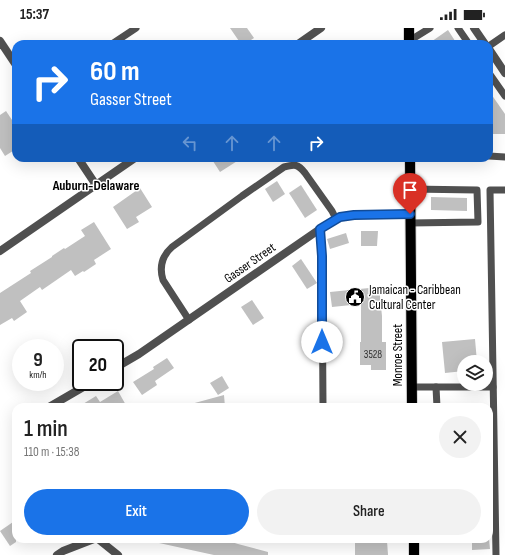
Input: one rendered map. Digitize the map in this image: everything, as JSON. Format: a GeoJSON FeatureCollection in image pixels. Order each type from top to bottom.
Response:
{"type":"FeatureCollection","features":[{"type":"Feature","properties":{"kind":"main road"},"geometry":{"type":"LineString","coordinates":[[409,28],[409,40]]}},
{"type":"Feature","properties":{"kind":"main road","name":"Monroe Street"},"geometry":{"type":"LineString","coordinates":[[410,162],[412,403]]}},
{"type":"Feature","properties":{"kind":"main road"},"geometry":{"type":"LineString","coordinates":[[414,543],[414,555]]}},
{"type":"Feature","properties":{"kind":"street"},"geometry":{"type":"LineString","coordinates":[[304,40],[321,28]]}},
{"type":"Feature","properties":{"kind":"street"},"geometry":{"type":"LineString","coordinates":[[474,28],[482,40]]}},
{"type":"Feature","properties":{"kind":"street"},"geometry":{"type":"LineString","coordinates":[[0,41],[12,59]]}},
{"type":"Feature","properties":{"kind":"street"},"geometry":{"type":"LineString","coordinates":[[493,55],[503,70]]}},
{"type":"Feature","properties":{"kind":"street"},"geometry":{"type":"LineString","coordinates":[[81,162],[96,185]]}},
{"type":"Feature","properties":{"kind":"street"},"geometry":{"type":"LineString","coordinates":[[0,251],[129,162]]}},
{"type":"Feature","properties":{"kind":"street","name":"Gasser Street"},"geometry":{"type":"LineString","coordinates":[[124,363],[140,354],[336,219],[354,215],[410,218]]}},
{"type":"Feature","properties":{"kind":"street"},"geometry":{"type":"LineString","coordinates":[[56,403],[77,391]]}},
{"type":"Feature","properties":{"kind":"street"},"geometry":{"type":"LineString","coordinates":[[56,555],[84,543]]}},
{"type":"Feature","properties":{"kind":"street"},"geometry":{"type":"LineString","coordinates":[[103,543],[118,555]]}},
{"type":"Feature","properties":{"kind":"lane"},"geometry":{"type":"LineString","coordinates":[[118,40],[136,28]]}},
{"type":"Feature","properties":{"kind":"lane"},"geometry":{"type":"LineString","coordinates":[[413,40],[430,28]]}},
{"type":"Feature","properties":{"kind":"lane"},"geometry":{"type":"LineString","coordinates":[[458,28],[466,40]]}},
{"type":"Feature","properties":{"kind":"lane"},"geometry":{"type":"LineString","coordinates":[[493,43],[505,35]]}},
{"type":"Feature","properties":{"kind":"lane"},"geometry":{"type":"LineString","coordinates":[[493,73],[503,70]]}},
{"type":"Feature","properties":{"kind":"lane"},"geometry":{"type":"LineString","coordinates":[[493,78],[505,96]]}},
{"type":"Feature","properties":{"kind":"lane"},"geometry":{"type":"LineString","coordinates":[[493,156],[505,157]]}},
{"type":"Feature","properties":{"kind":"lane"},"geometry":{"type":"LineString","coordinates":[[189,320],[163,280],[161,274],[166,252],[284,167],[297,165],[301,168],[332,211],[336,219]]}},
{"type":"Feature","properties":{"kind":"lane"},"geometry":{"type":"LineString","coordinates":[[410,189],[505,190]]}},
{"type":"Feature","properties":{"kind":"lane"},"geometry":{"type":"LineString","coordinates":[[410,218],[478,222],[477,190]]}},
{"type":"Feature","properties":{"kind":"lane"},"geometry":{"type":"LineString","coordinates":[[490,190],[493,355]]}},
{"type":"Feature","properties":{"kind":"lane"},"geometry":{"type":"LineString","coordinates":[[320,229],[322,256],[323,403]]}},
{"type":"Feature","properties":{"kind":"lane"},"geometry":{"type":"LineString","coordinates":[[412,387],[457,387]]}},
{"type":"Feature","properties":{"kind":"lane"},"geometry":{"type":"LineString","coordinates":[[436,387],[437,403]]}},
{"type":"Feature","properties":{"kind":"lane"},"geometry":{"type":"LineString","coordinates":[[492,403],[493,391]]}},
{"type":"Feature","properties":{"kind":"lane"},"geometry":{"type":"LineString","coordinates":[[493,518],[496,555]]}},
{"type":"Feature","properties":{"kind":"building"},"geometry":{"type":"Polygon","coordinates":[[[230,28],[247,28],[254,38],[251,40],[238,40],[230,28]]]}},
{"type":"Feature","properties":{"kind":"building"},"geometry":{"type":"Polygon","coordinates":[[[448,30],[454,40],[434,40],[448,30]]]}},
{"type":"Feature","properties":{"kind":"building"},"geometry":{"type":"Polygon","coordinates":[[[493,97],[505,114],[505,134],[493,134],[493,97]]]}},
{"type":"Feature","properties":{"kind":"building"},"geometry":{"type":"Polygon","coordinates":[[[6,111],[12,120],[12,152],[5,156],[0,148],[0,115],[6,111]]]}},
{"type":"Feature","properties":{"kind":"building"},"geometry":{"type":"Polygon","coordinates":[[[214,162],[236,162],[220,172],[214,162]]]}},
{"type":"Feature","properties":{"kind":"building"},"geometry":{"type":"Polygon","coordinates":[[[277,181],[285,194],[273,202],[265,189],[277,181]]]}},
{"type":"Feature","properties":{"kind":"building"},"geometry":{"type":"Polygon","coordinates":[[[301,185],[317,210],[305,218],[289,193],[301,185]]]}},
{"type":"Feature","properties":{"kind":"building"},"geometry":{"type":"Polygon","coordinates":[[[140,188],[152,207],[136,217],[139,222],[127,229],[113,207],[140,188]]]}},
{"type":"Feature","properties":{"kind":"building"},"geometry":{"type":"Polygon","coordinates":[[[431,197],[467,198],[467,211],[431,210],[431,197]]]}},
{"type":"Feature","properties":{"kind":"building"},"geometry":{"type":"Polygon","coordinates":[[[94,222],[111,249],[94,260],[96,264],[84,272],[83,271],[75,276],[71,270],[42,290],[40,287],[20,301],[27,312],[14,321],[12,318],[0,325],[0,293],[31,273],[30,271],[52,256],[85,236],[81,230],[94,222]]]}},
{"type":"Feature","properties":{"kind":"building"},"geometry":{"type":"Polygon","coordinates":[[[361,231],[378,231],[377,246],[361,246],[361,231]]]}},
{"type":"Feature","properties":{"kind":"building"},"geometry":{"type":"Polygon","coordinates":[[[346,233],[349,243],[330,249],[327,239],[346,233]]]}},
{"type":"Feature","properties":{"kind":"building"},"geometry":{"type":"Polygon","coordinates":[[[301,259],[317,283],[307,289],[292,266],[301,259]]]}},
{"type":"Feature","properties":{"kind":"building"},"geometry":{"type":"Polygon","coordinates":[[[379,287],[382,316],[382,342],[386,342],[386,370],[371,370],[371,365],[360,365],[361,304],[332,307],[330,292],[379,287]]]}},
{"type":"Feature","properties":{"kind":"building"},"geometry":{"type":"Polygon","coordinates":[[[252,300],[264,318],[253,325],[241,307],[252,300]]]}},
{"type":"Feature","properties":{"kind":"building"},"geometry":{"type":"Polygon","coordinates":[[[475,339],[476,355],[457,355],[457,372],[445,373],[442,342],[475,339]]]}},
{"type":"Feature","properties":{"kind":"building"},"geometry":{"type":"Polygon","coordinates":[[[167,358],[174,368],[155,381],[157,385],[142,395],[133,382],[154,369],[153,367],[167,358]]]}},
{"type":"Feature","properties":{"kind":"building"},"geometry":{"type":"Polygon","coordinates":[[[222,376],[229,388],[218,395],[210,383],[222,376]]]}},
{"type":"Feature","properties":{"kind":"building"},"geometry":{"type":"Polygon","coordinates":[[[118,391],[125,403],[85,403],[96,396],[100,402],[118,391]]]}},
{"type":"Feature","properties":{"kind":"building"},"geometry":{"type":"Polygon","coordinates":[[[224,395],[225,403],[195,403],[224,395]]]}},
{"type":"Feature","properties":{"kind":"building"},"geometry":{"type":"Polygon","coordinates":[[[12,523],[12,543],[14,543],[10,546],[0,531],[12,523]]]}},
{"type":"Feature","properties":{"kind":"building"},"geometry":{"type":"Polygon","coordinates":[[[159,543],[235,543],[268,552],[268,555],[214,555],[159,543]]]}},
{"type":"Feature","properties":{"kind":"building"},"geometry":{"type":"Polygon","coordinates":[[[355,543],[387,543],[388,555],[355,555],[355,543]]]}},
{"type":"Feature","properties":{"kind":"building"},"geometry":{"type":"Polygon","coordinates":[[[472,543],[489,543],[490,549],[472,550],[472,543]]]}},
{"type":"Feature","properties":{"kind":"place","name":"Jamaican - Caribbean Cultural Center"},"geometry":{"type":"Point","coordinates":[355,297]}},
{"type":"Feature","properties":{"kind":"district","name":"Auburn-Delaware"},"geometry":{"type":"Point","coordinates":[96,185]}},
{"type":"Feature","properties":{"kind":"route"},"geometry":{"type":"LineString","coordinates":[[322,342],[322,256],[320,229],[340,217],[354,215],[410,214]]}}]}
